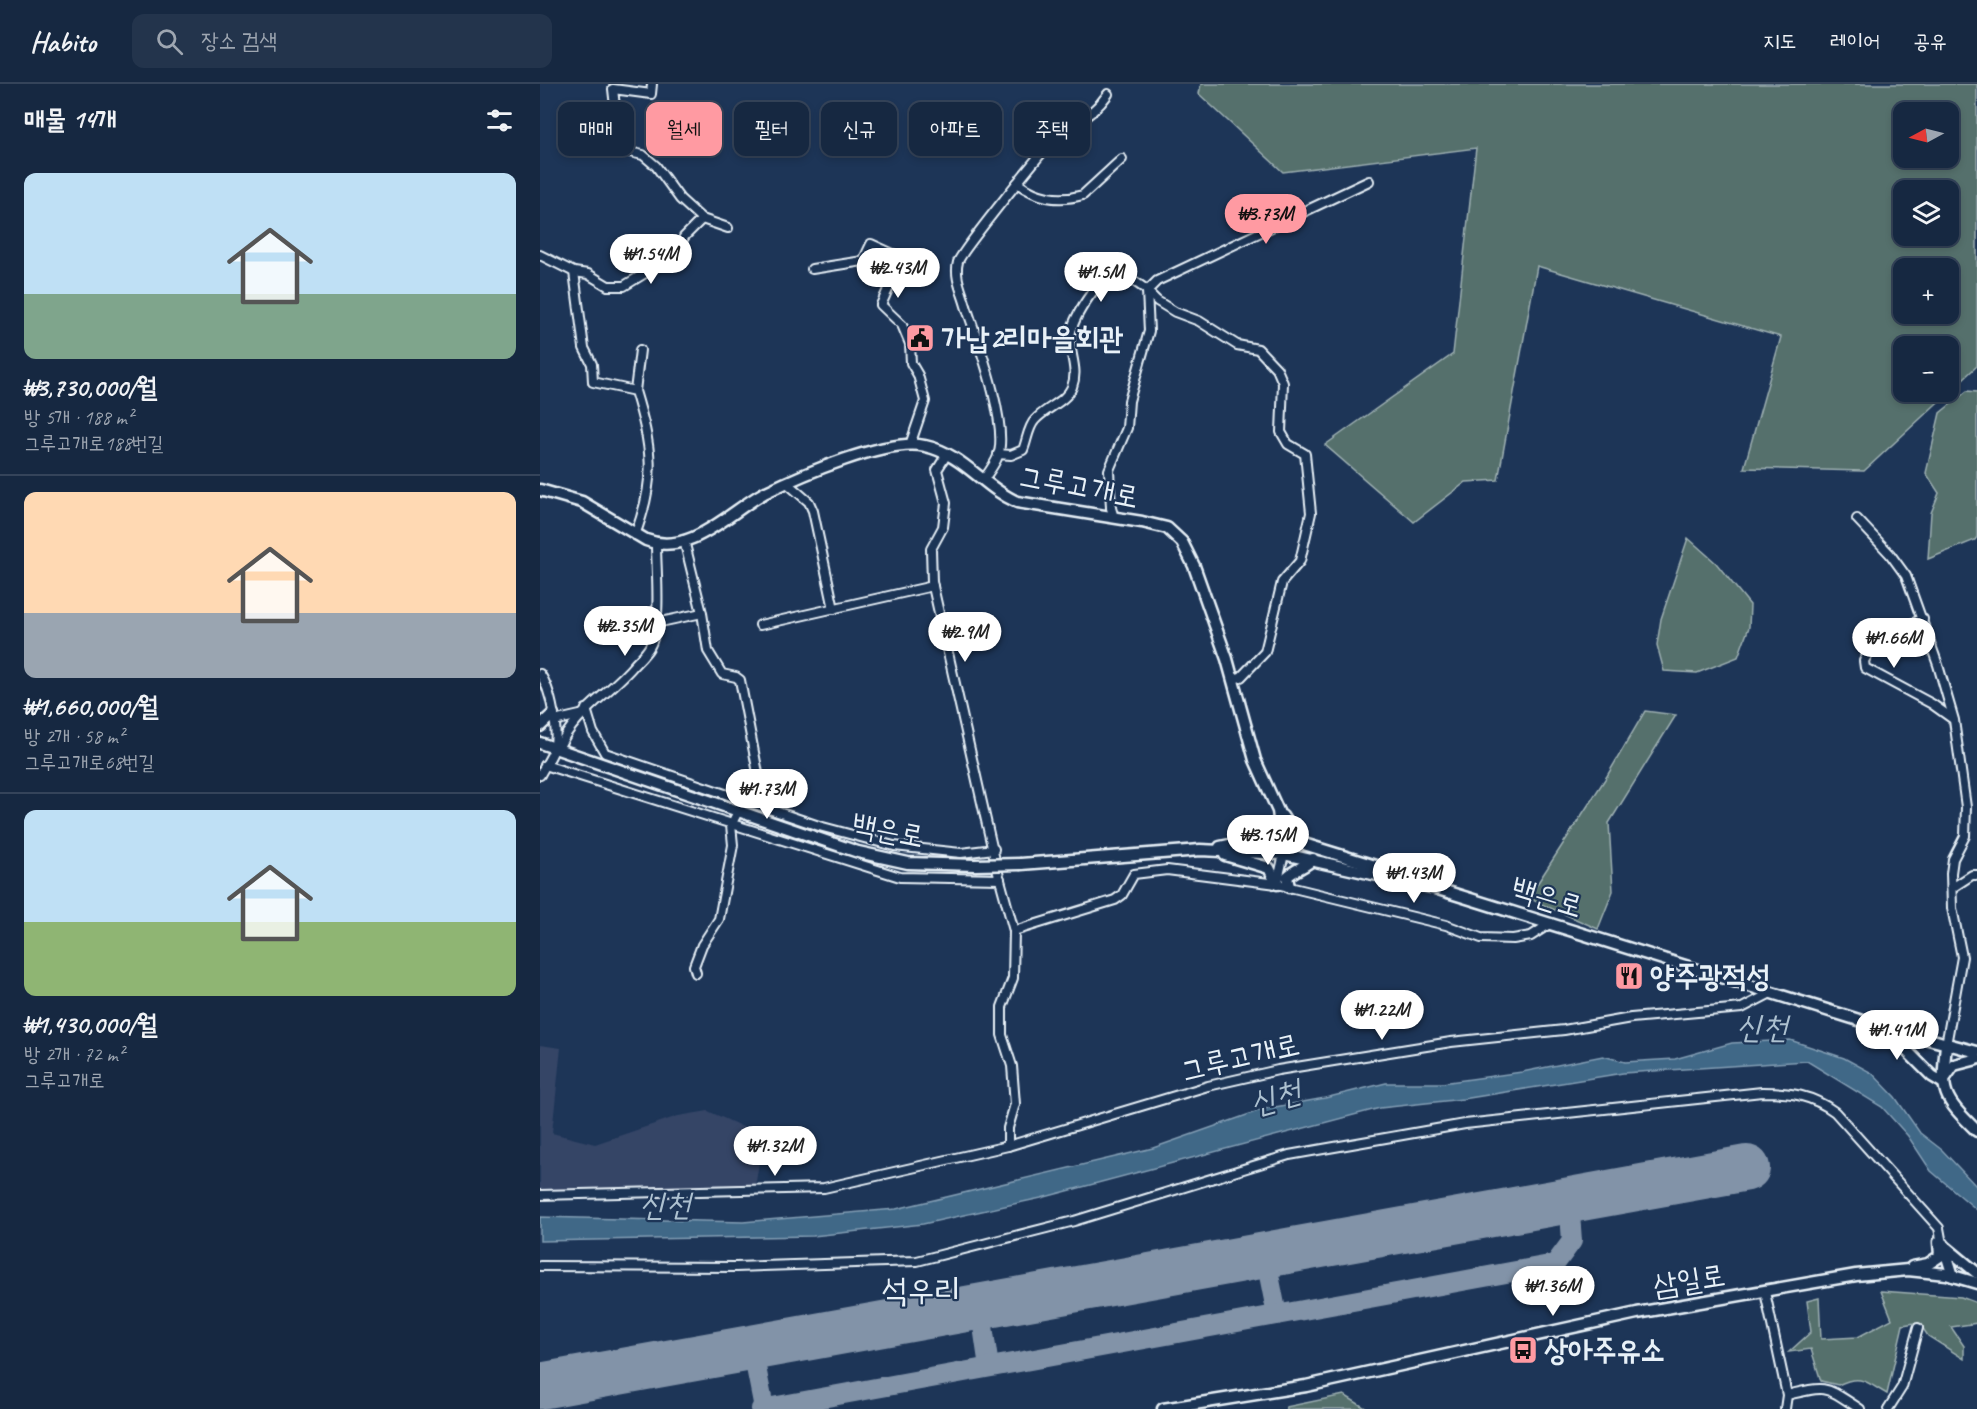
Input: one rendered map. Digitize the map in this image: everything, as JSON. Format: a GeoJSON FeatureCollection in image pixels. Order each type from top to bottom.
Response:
{"type":"FeatureCollection","features":[{"type":"Feature","properties":{"kind":"main road","name":"그루고개로"},"geometry":{"type":"LineString","coordinates":[[656,544],[684,540],[704,533],[763,494],[787,483],[875,449],[910,445],[923,445],[960,459],[1000,495],[1017,502],[1167,528],[1182,542],[1194,566],[1232,679],[1255,760],[1278,811],[1284,854]]}},
{"type":"Feature","properties":{"kind":"main road"},"geometry":{"type":"LineString","coordinates":[[540,490],[582,502],[635,535],[656,544]]}},
{"type":"Feature","properties":{"kind":"main road"},"geometry":{"type":"LineString","coordinates":[[540,726],[553,718]]}},
{"type":"Feature","properties":{"kind":"main road","name":"백은로"},"geometry":{"type":"LineString","coordinates":[[540,743],[858,852],[908,863],[1021,864],[1208,850],[1284,854],[1313,859],[1435,888],[1862,1021],[1977,1052]]}},
{"type":"Feature","properties":{"kind":"main road"},"geometry":{"type":"LineString","coordinates":[[1208,850],[1273,836],[1278,811]]}},
{"type":"Feature","properties":{"kind":"main road"},"geometry":{"type":"LineString","coordinates":[[1278,811],[1289,830],[1307,845],[1381,867],[1435,888]]}},
{"type":"Feature","properties":{"kind":"main road"},"geometry":{"type":"LineString","coordinates":[[1208,850],[1269,868],[1277,884]]}},
{"type":"Feature","properties":{"kind":"main road"},"geometry":{"type":"LineString","coordinates":[[1289,887],[1287,877],[1292,872],[1303,869],[1313,859]]}},
{"type":"Feature","properties":{"kind":"main road"},"geometry":{"type":"LineString","coordinates":[[1862,1021],[1902,1046],[1932,1076],[1942,1082]]}},
{"type":"Feature","properties":{"kind":"main road"},"geometry":{"type":"LineString","coordinates":[[1946,1045],[1942,1082],[1947,1099],[1977,1131]]}},
{"type":"Feature","properties":{"kind":"main road"},"geometry":{"type":"LineString","coordinates":[[1942,1082],[1954,1065],[1977,1059]]}},
{"type":"Feature","properties":{"kind":"main road"},"geometry":{"type":"LineString","coordinates":[[1889,1272],[1928,1264],[1940,1256],[1941,1243]]}},
{"type":"Feature","properties":{"kind":"main road"},"geometry":{"type":"LineString","coordinates":[[1941,1243],[1977,1273]]}},
{"type":"Feature","properties":{"kind":"main road"},"geometry":{"type":"LineString","coordinates":[[1941,1243],[1953,1276]]}},
{"type":"Feature","properties":{"kind":"main road","name":"삼일로"},"geometry":{"type":"LineString","coordinates":[[1163,1409],[1306,1386],[1637,1313],[1889,1272],[1908,1270],[1953,1276],[1977,1283]]}},
{"type":"Feature","properties":{"kind":"street"},"geometry":{"type":"LineString","coordinates":[[652,84],[651,94],[613,90],[620,150],[643,155],[656,166],[680,199],[702,219],[728,228]]}},
{"type":"Feature","properties":{"kind":"street"},"geometry":{"type":"LineString","coordinates":[[984,479],[999,454],[1000,429],[984,361],[957,280],[958,260],[1017,183],[1056,137],[1083,121],[1108,94]]}},
{"type":"Feature","properties":{"kind":"street"},"geometry":{"type":"LineString","coordinates":[[1017,183],[1040,197],[1076,197],[1083,195],[1122,159]]}},
{"type":"Feature","properties":{"kind":"street"},"geometry":{"type":"LineString","coordinates":[[1114,518],[1111,508],[1109,470],[1127,428],[1129,400],[1149,331],[1147,291],[1157,281],[1369,181]]}},
{"type":"Feature","properties":{"kind":"street"},"geometry":{"type":"LineString","coordinates":[[540,255],[574,272],[588,274],[608,286],[624,286],[678,254],[684,237],[702,219]]}},
{"type":"Feature","properties":{"kind":"street"},"geometry":{"type":"LineString","coordinates":[[812,269],[863,261],[871,244],[895,255],[898,267],[881,305],[902,325],[910,344],[910,363],[918,375],[925,401],[910,445]]}},
{"type":"Feature","properties":{"kind":"street"},"geometry":{"type":"LineString","coordinates":[[999,454],[1011,455],[1023,450],[1032,422],[1063,399],[1072,387],[1075,365],[1070,337],[1094,289],[1115,268],[1157,301],[1198,321],[1237,345],[1258,349],[1276,369],[1283,383],[1281,432],[1288,444],[1305,454],[1310,504],[1308,529],[1300,561],[1282,582],[1265,652],[1241,677],[1232,679]]}},
{"type":"Feature","properties":{"kind":"street"},"geometry":{"type":"LineString","coordinates":[[574,272],[584,348],[592,364],[593,382],[635,391]]}},
{"type":"Feature","properties":{"kind":"street"},"geometry":{"type":"LineString","coordinates":[[635,535],[650,484],[650,444],[635,391],[640,350]]}},
{"type":"Feature","properties":{"kind":"street"},"geometry":{"type":"LineString","coordinates":[[947,454],[937,470],[946,503],[943,527],[931,549],[933,586],[997,869],[1014,931],[1013,978],[1002,1007],[1002,1035],[1012,1066],[1015,1104],[1008,1128],[1008,1146]]}},
{"type":"Feature","properties":{"kind":"street"},"geometry":{"type":"LineString","coordinates":[[787,483],[809,502],[813,511],[834,609]]}},
{"type":"Feature","properties":{"kind":"street"},"geometry":{"type":"LineString","coordinates":[[1857,519],[1898,563],[1906,576],[1923,619],[1954,720],[1966,807],[1965,836],[1953,859],[1952,908],[1962,957],[1946,1045]]}},
{"type":"Feature","properties":{"kind":"street"},"geometry":{"type":"LineString","coordinates":[[684,540],[702,613],[708,651],[722,675],[736,677],[740,680],[758,773],[731,825],[733,845],[727,886],[719,919],[702,945],[694,966],[696,973]]}},
{"type":"Feature","properties":{"kind":"street"},"geometry":{"type":"LineString","coordinates":[[540,775],[564,736],[583,712],[619,684],[650,646],[656,623],[656,544]]}},
{"type":"Feature","properties":{"kind":"street"},"geometry":{"type":"LineString","coordinates":[[760,626],[933,586]]}},
{"type":"Feature","properties":{"kind":"street"},"geometry":{"type":"LineString","coordinates":[[656,623],[702,613]]}},
{"type":"Feature","properties":{"kind":"street"},"geometry":{"type":"LineString","coordinates":[[1923,619],[1894,631],[1880,633],[1864,661],[1864,668],[1932,704],[1954,720]]}},
{"type":"Feature","properties":{"kind":"street"},"geometry":{"type":"LineString","coordinates":[[540,674],[548,685],[556,748]]}},
{"type":"Feature","properties":{"kind":"street"},"geometry":{"type":"LineString","coordinates":[[583,712],[605,753],[743,798],[819,826],[894,846],[961,853],[994,849]]}},
{"type":"Feature","properties":{"kind":"street"},"geometry":{"type":"LineString","coordinates":[[553,718],[583,712]]}},
{"type":"Feature","properties":{"kind":"street"},"geometry":{"type":"LineString","coordinates":[[545,765],[900,877],[1000,879]]}},
{"type":"Feature","properties":{"kind":"street"},"geometry":{"type":"LineString","coordinates":[[1277,884],[1284,854]]}},
{"type":"Feature","properties":{"kind":"street"},"geometry":{"type":"LineString","coordinates":[[1014,931],[1115,900],[1122,895],[1134,874],[1143,870],[1167,870],[1277,884],[1446,925],[1481,938],[1513,939],[1531,936],[1551,923]]}},
{"type":"Feature","properties":{"kind":"street"},"geometry":{"type":"LineString","coordinates":[[1952,888],[1972,874],[1977,875]]}},
{"type":"Feature","properties":{"kind":"street","name":"그루고개로"},"geometry":{"type":"LineString","coordinates":[[540,1195],[824,1188],[1008,1146],[1208,1086],[1278,1070],[1451,1042],[1563,1030],[1631,1018],[1742,1008],[1771,993]]}},
{"type":"Feature","properties":{"kind":"street"},"geometry":{"type":"LineString","coordinates":[[540,1266],[604,1269],[917,1261],[1074,1221],[1237,1169],[1300,1152],[1465,1124],[1762,1092],[1795,1092],[1823,1103],[1835,1112],[1939,1228],[1941,1243]]}},
{"type":"Feature","properties":{"kind":"street"},"geometry":{"type":"LineString","coordinates":[[1765,1292],[1787,1395],[1785,1409]]}},
{"type":"Feature","properties":{"kind":"street"},"geometry":{"type":"LineString","coordinates":[[1888,1409],[1902,1387],[1918,1328]]}},
{"type":"Feature","properties":{"kind":"street"},"geometry":{"type":"LineString","coordinates":[[1787,1395],[1828,1388],[1860,1409]]}},
{"type":"Feature","properties":{"kind":"shaded area"},"geometry":{"type":"Polygon","coordinates":[[[1790,1040],[1844,1058],[1872,1073],[1895,1097],[1920,1133],[1942,1150],[1977,1187],[1977,1210],[1931,1171],[1908,1136],[1882,1107],[1807,1061],[1623,1073],[1463,1099],[1380,1108],[1041,1198],[923,1224],[813,1236],[540,1241],[540,1217],[743,1222],[896,1209],[1153,1148],[1264,1109],[1325,1098],[1386,1083],[1442,1083],[1522,1072],[1603,1056],[1625,1062],[1675,1059],[1732,1043],[1790,1040]]]}},
{"type":"Feature","properties":{"kind":"shaded area"},"geometry":{"type":"Polygon","coordinates":[[[540,1045],[561,1048],[552,1133],[595,1144],[678,1116],[708,1111],[743,1127],[764,1131],[755,1188],[540,1189],[540,1045]]]}},
{"type":"Feature","properties":{"kind":"green space"},"geometry":{"type":"Polygon","coordinates":[[[1201,84],[1977,84],[1977,366],[1959,383],[1959,336],[1893,336],[1893,402],[1938,402],[1864,471],[1744,468],[1781,337],[1537,266],[1498,480],[1466,482],[1414,522],[1325,445],[1453,354],[1476,148],[1283,172],[1199,94],[1201,84]]]}},
{"type":"Feature","properties":{"kind":"green space"},"geometry":{"type":"Polygon","coordinates":[[[1967,391],[1977,392],[1977,537],[1975,540],[1928,559],[1931,513],[1939,493],[1926,473],[1940,413],[1954,402],[1959,402],[1959,398],[1967,391]]]}},
{"type":"Feature","properties":{"kind":"green space"},"geometry":{"type":"Polygon","coordinates":[[[1688,538],[1716,563],[1750,605],[1749,627],[1738,657],[1697,673],[1664,671],[1657,645],[1661,619],[1688,538]]]}},
{"type":"Feature","properties":{"kind":"green space"},"geometry":{"type":"Polygon","coordinates":[[[1645,711],[1676,715],[1609,823],[1613,891],[1598,929],[1528,898],[1607,776],[1645,711]]]}},
{"type":"Feature","properties":{"kind":"green space"},"geometry":{"type":"Polygon","coordinates":[[[1881,1291],[1961,1297],[1977,1303],[1977,1323],[1951,1327],[1964,1346],[1964,1359],[1928,1336],[1922,1327],[1915,1323],[1903,1325],[1887,1394],[1858,1380],[1838,1385],[1821,1381],[1811,1349],[1789,1352],[1811,1332],[1807,1301],[1819,1298],[1821,1339],[1858,1337],[1892,1319],[1881,1291]]]}},
{"type":"Feature","properties":{"kind":"green space"},"geometry":{"type":"Polygon","coordinates":[[[1344,1395],[1367,1409],[1287,1409],[1286,1407],[1344,1395]]]}},
{"type":"Feature","properties":{"kind":"taxiway"},"geometry":{"type":"LineString","coordinates":[[761,1409],[1555,1264],[1572,1241],[1569,1200]]}},
{"type":"Feature","properties":{"kind":"taxiway"},"geometry":{"type":"LineString","coordinates":[[1265,1255],[1277,1315]]}},
{"type":"Feature","properties":{"kind":"taxiway"},"geometry":{"type":"LineString","coordinates":[[980,1306],[989,1367]]}},
{"type":"Feature","properties":{"kind":"taxiway"},"geometry":{"type":"LineString","coordinates":[[752,1347],[764,1408]]}},
{"type":"Feature","properties":{"kind":"runway"},"geometry":{"type":"LineString","coordinates":[[540,1386],[1747,1168]]}},
{"type":"Feature","properties":{"kind":"place","name":"가납2리마을회관"},"geometry":{"type":"Point","coordinates":[920,338]}},
{"type":"Feature","properties":{"kind":"place","name":"양주광적성"},"geometry":{"type":"Point","coordinates":[1629,976]}},
{"type":"Feature","properties":{"kind":"place","name":"상아주유소"},"geometry":{"type":"Point","coordinates":[1523,1350]}},
{"type":"Feature","properties":{"kind":"district","name":"석우리"},"geometry":{"type":"Point","coordinates":[921,1290]}},
{"type":"Feature","properties":{"kind":"water label","name":"신천"},"geometry":{"type":"Point","coordinates":[1762,1027]}},
{"type":"Feature","properties":{"kind":"water label","name":"신천"},"geometry":{"type":"Point","coordinates":[1275,1097]}},
{"type":"Feature","properties":{"kind":"water label","name":"신천"},"geometry":{"type":"Point","coordinates":[665,1204]}}]}
